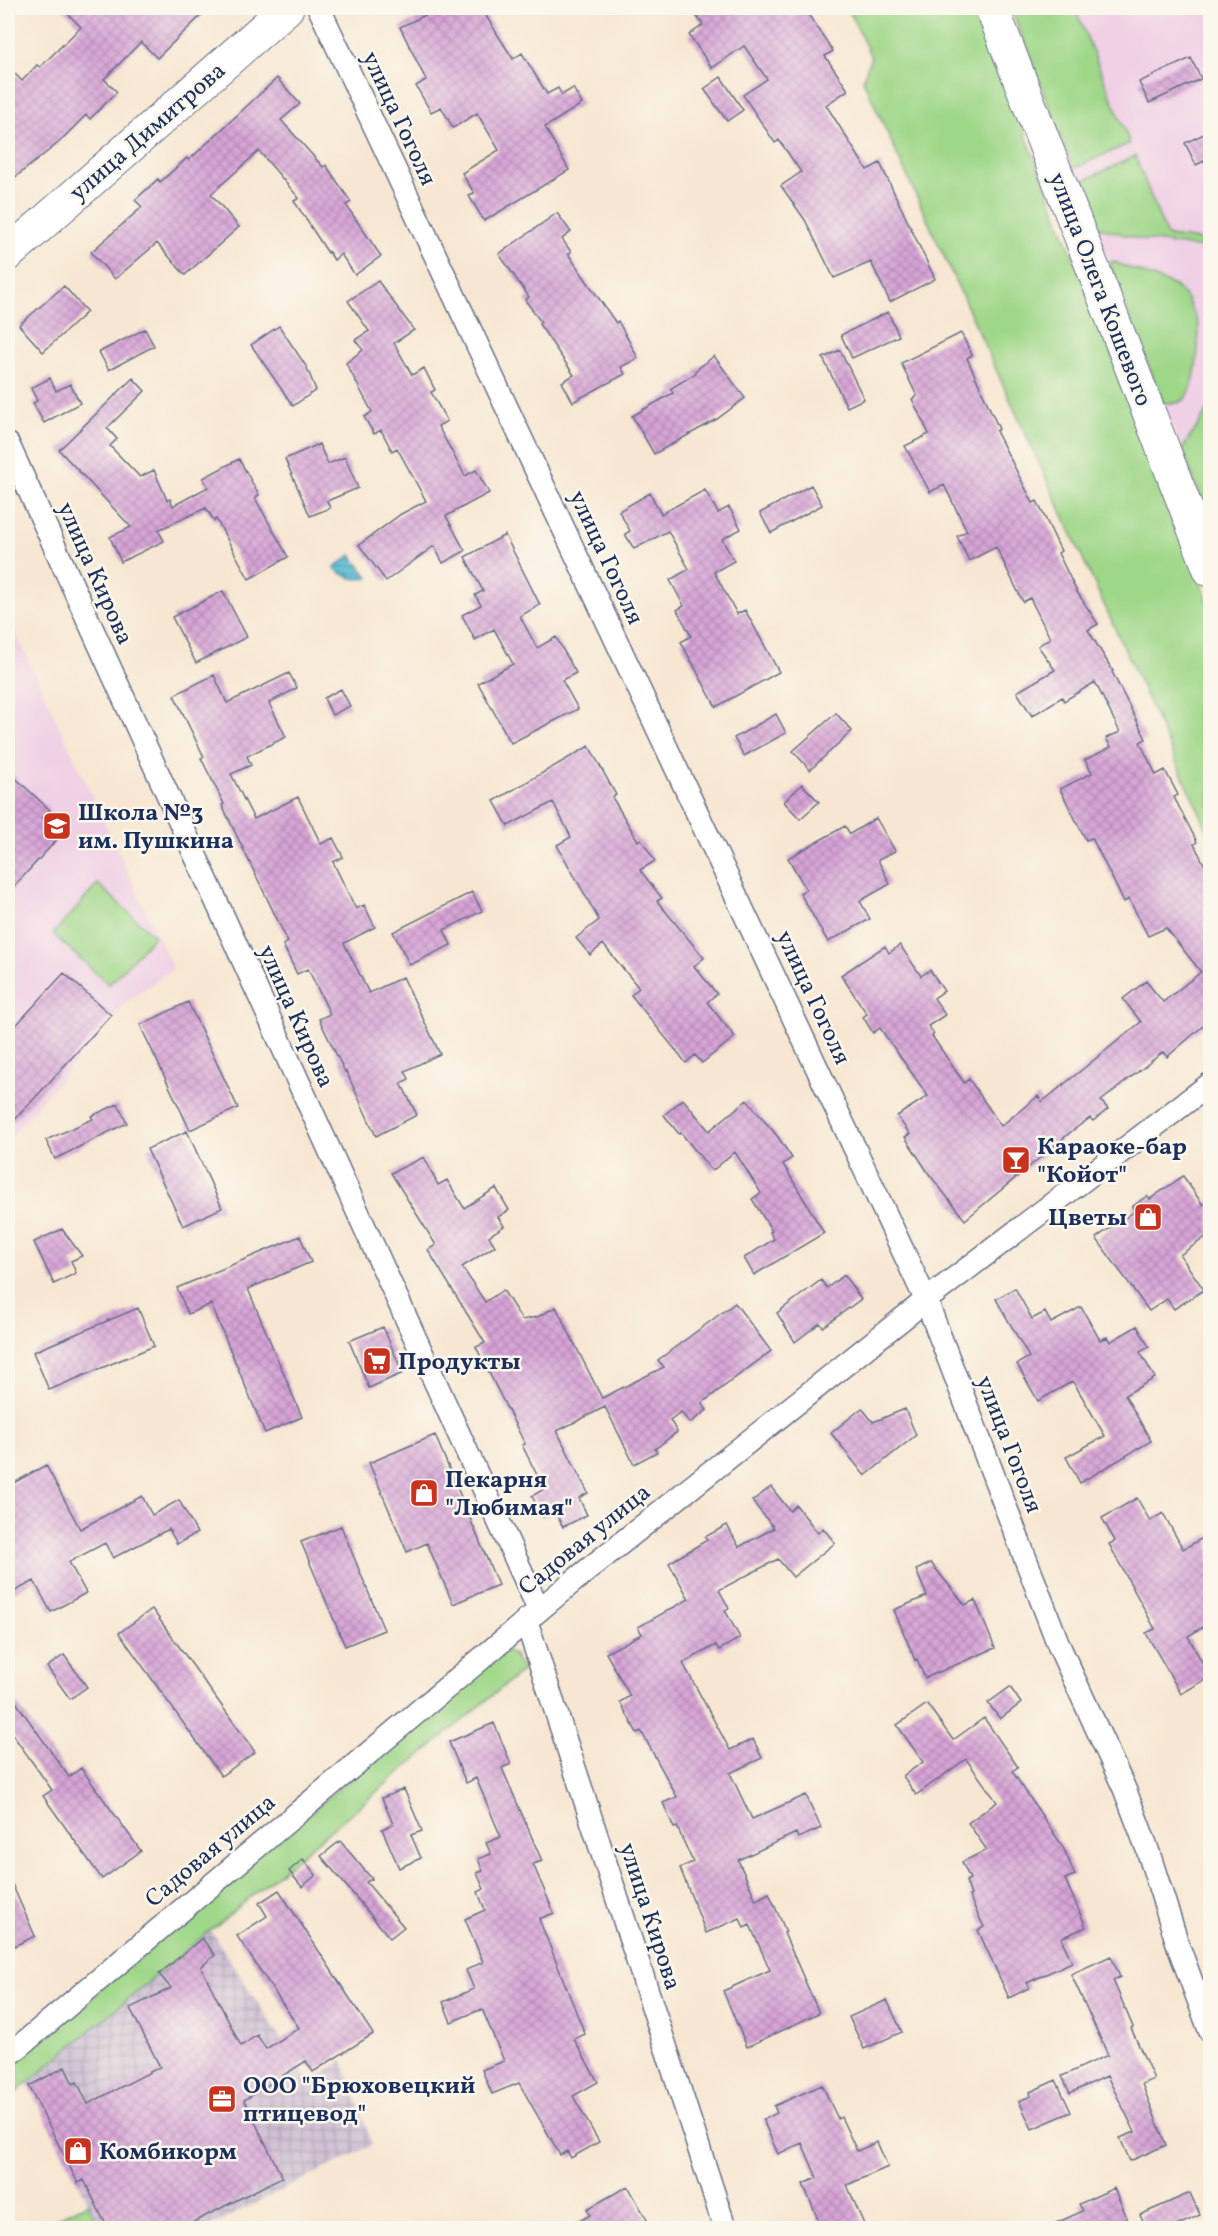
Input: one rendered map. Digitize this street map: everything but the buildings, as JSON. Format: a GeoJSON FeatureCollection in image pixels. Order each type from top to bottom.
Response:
{"type":"FeatureCollection","features":[{"type":"Feature","properties":{"kind":"street","name":"улица Димитрова"},"geometry":{"type":"LineString","coordinates":[[8,254],[287,8]]}},
{"type":"Feature","properties":{"kind":"street","name":"улица Гоголя"},"geometry":{"type":"LineString","coordinates":[[319,8],[926,1300],[1059,1646],[1128,1799],[1210,2031]]}},
{"type":"Feature","properties":{"kind":"street","name":"улица Олега Кошевого"},"geometry":{"type":"LineString","coordinates":[[992,8],[1210,570]]}},
{"type":"Feature","properties":{"kind":"street","name":"улица Кирова"},"geometry":{"type":"LineString","coordinates":[[8,444],[532,1615],[725,2229]]}},
{"type":"Feature","properties":{"kind":"street","name":"Садовая улица"},"geometry":{"type":"LineString","coordinates":[[8,2056],[532,1615],[926,1300],[1210,1084]]}},
{"type":"Feature","properties":{"kind":"shaded area"},"geometry":{"type":"Polygon","coordinates":[[[1011,8],[1210,8],[1210,521],[1163,403],[1011,8]]]}},
{"type":"Feature","properties":{"kind":"shaded area","name":"Школа №3 им. Пушкина"},"geometry":{"type":"Polygon","coordinates":[[[8,616],[173,969],[124,1004],[8,1140],[8,616]]]}},
{"type":"Feature","properties":{"kind":"shaded area","name":"ООО \"Брюховецкий птицевод\""},"geometry":{"type":"Polygon","coordinates":[[[211,1931],[309,2082],[343,2060],[372,2145],[206,2228],[101,2228],[28,2083],[211,1931]]]}},
{"type":"Feature","properties":{"kind":"green space"},"geometry":{"type":"Polygon","coordinates":[[[848,8],[976,8],[1210,606],[1210,835],[863,80],[871,57],[848,8]]]}},
{"type":"Feature","properties":{"kind":"green space"},"geometry":{"type":"Polygon","coordinates":[[[1011,8],[1075,8],[1130,143],[1073,169],[1011,8]]]}},
{"type":"Feature","properties":{"kind":"green space"},"geometry":{"type":"Polygon","coordinates":[[[1135,156],[1167,236],[1210,241],[1210,249],[1139,239],[1095,226],[1079,183],[1135,156]]]}},
{"type":"Feature","properties":{"kind":"green space"},"geometry":{"type":"Polygon","coordinates":[[[1112,261],[1175,286],[1186,297],[1199,329],[1194,379],[1187,396],[1182,401],[1163,403],[1110,265],[1112,261]]]}},
{"type":"Feature","properties":{"kind":"green space"},"geometry":{"type":"Polygon","coordinates":[[[1210,407],[1210,521],[1182,449],[1210,407]]]}},
{"type":"Feature","properties":{"kind":"green space"},"geometry":{"type":"Polygon","coordinates":[[[98,884],[154,936],[109,985],[53,934],[98,884]]]}},
{"type":"Feature","properties":{"kind":"green space"},"geometry":{"type":"Polygon","coordinates":[[[506,1650],[513,1654],[523,1670],[8,2099],[8,2063],[506,1650]]]}},
{"type":"Feature","properties":{"kind":"green space"},"geometry":{"type":"Polygon","coordinates":[[[88,2203],[101,2228],[37,2228],[88,2203]]]}},
{"type":"Feature","properties":{"kind":"water"},"geometry":{"type":"Polygon","coordinates":[[[351,555],[369,578],[350,577],[334,568],[351,555]]]}},
{"type":"Feature","properties":{"kind":"place","name":"Школа №3 им. Пушкина"},"geometry":{"type":"Point","coordinates":[57,826]}},
{"type":"Feature","properties":{"kind":"place","name":"Караоке-бар \"Койот\""},"geometry":{"type":"Point","coordinates":[1016,1160]}},
{"type":"Feature","properties":{"kind":"place","name":"Цветы"},"geometry":{"type":"Point","coordinates":[1148,1217]}},
{"type":"Feature","properties":{"kind":"place","name":"Продукты"},"geometry":{"type":"Point","coordinates":[377,1361]}},
{"type":"Feature","properties":{"kind":"place","name":"Пекарня \"Любимая\""},"geometry":{"type":"Point","coordinates":[424,1493]}},
{"type":"Feature","properties":{"kind":"place","name":"ООО \"Брюховецкий птицевод\""},"geometry":{"type":"Point","coordinates":[222,2099]}},
{"type":"Feature","properties":{"kind":"place","name":"Комбикорм"},"geometry":{"type":"Point","coordinates":[78,2151]}}]}
